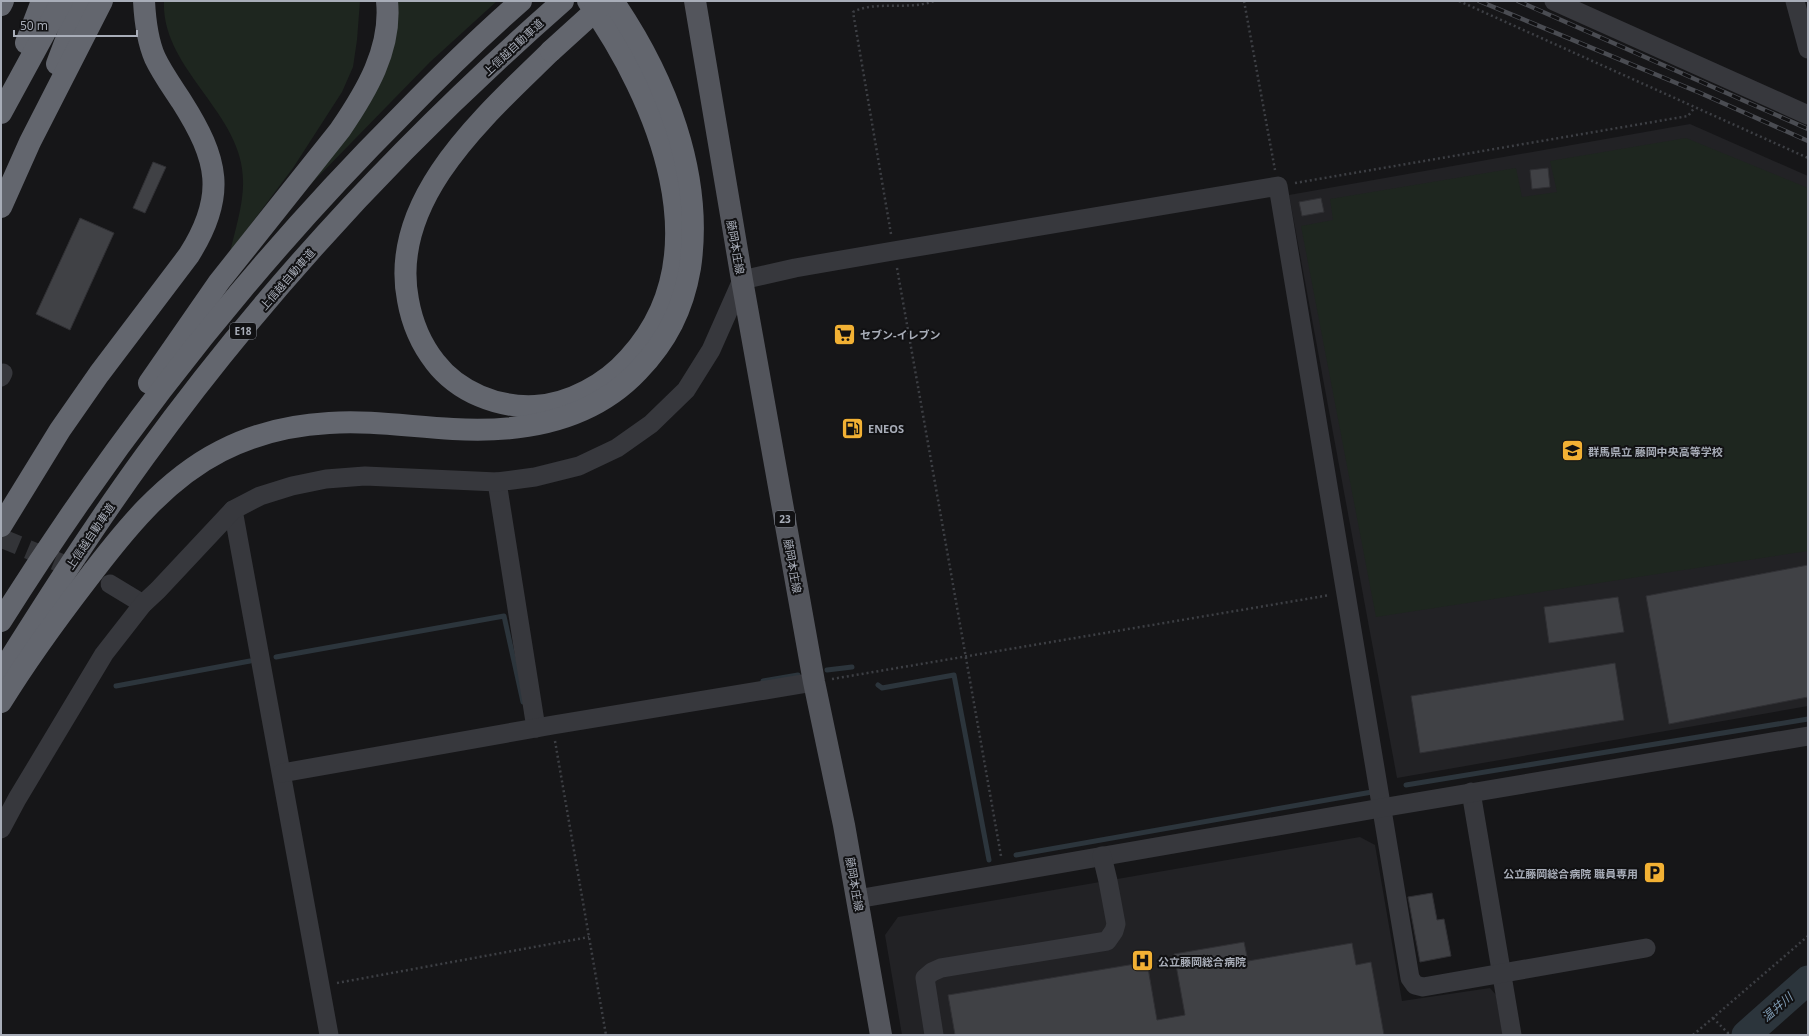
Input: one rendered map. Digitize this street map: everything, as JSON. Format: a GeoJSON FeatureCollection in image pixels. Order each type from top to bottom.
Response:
{"type":"FeatureCollection","features":[{"type":"Feature","properties":{"kind":"highway"},"geometry":{"type":"LineString","coordinates":[[1,5],[3,1]]}},
{"type":"Feature","properties":{"kind":"highway"},"geometry":{"type":"LineString","coordinates":[[1,108],[42,1]]}},
{"type":"Feature","properties":{"kind":"highway"},"geometry":{"type":"LineString","coordinates":[[1,113],[62,1]]}},
{"type":"Feature","properties":{"kind":"highway"},"geometry":{"type":"LineString","coordinates":[[30,142],[71,27],[84,1]]}},
{"type":"Feature","properties":{"kind":"highway"},"geometry":{"type":"LineString","coordinates":[[1,207],[30,142],[102,1]]}},
{"type":"Feature","properties":{"kind":"highway"},"geometry":{"type":"LineString","coordinates":[[1,526],[60,430],[116,349],[189,255],[200,238],[213,203],[214,184],[207,148],[188,112],[155,58],[145,19],[144,1]]}},
{"type":"Feature","properties":{"kind":"highway"},"geometry":{"type":"LineString","coordinates":[[26,581],[63,516],[101,456],[190,323],[224,276],[340,130],[354,110],[367,88],[383,47],[387,28],[387,1]]}},
{"type":"Feature","properties":{"kind":"highway","name":"上信越自動車道"},"geometry":{"type":"LineString","coordinates":[[1,673],[93,530],[146,455],[248,324],[311,251],[375,181],[453,102],[563,1]]}},
{"type":"Feature","properties":{"kind":"highway"},"geometry":{"type":"LineString","coordinates":[[588,1],[605,24],[635,78],[659,136],[668,168],[676,222],[673,269],[669,290],[661,311],[646,338],[621,368],[602,382],[581,394],[537,406],[515,406],[495,402],[474,394],[457,383],[440,369],[427,352],[417,333],[406,293],[408,250],[413,228],[431,186],[444,166],[478,123],[551,51],[606,1]]}},
{"type":"Feature","properties":{"kind":"highway"},"geometry":{"type":"LineString","coordinates":[[1,702],[65,608],[129,527],[173,484],[195,467],[220,452],[246,440],[272,432],[329,422],[487,430],[540,424],[563,419],[608,398],[628,383],[645,364],[660,346],[670,330],[683,303],[691,258],[693,208],[685,161],[667,104],[634,34],[613,1]]}},
{"type":"Feature","properties":{"kind":"highway","name":"E18"},"geometry":{"type":"LineString","coordinates":[[1,621],[26,581],[112,456],[157,395],[226,308],[291,231],[355,162],[435,82],[517,5]]}},
{"type":"Feature","properties":{"kind":"main road","name":"藤岡本庄線"},"geometry":{"type":"LineString","coordinates":[[695,1],[742,280],[814,682],[844,825],[881,1035]]}},
{"type":"Feature","properties":{"kind":"street"},"geometry":{"type":"LineString","coordinates":[[1554,1],[1808,115]]}},
{"type":"Feature","properties":{"kind":"street"},"geometry":{"type":"LineString","coordinates":[[1795,1],[1808,49]]}},
{"type":"Feature","properties":{"kind":"street"},"geometry":{"type":"LineString","coordinates":[[1,829],[33,772],[104,654],[143,604],[233,510],[260,496],[292,486],[326,479],[365,476],[497,482],[535,477],[579,466],[617,448],[651,424],[686,390],[711,350],[742,280],[795,268],[893,250],[1278,186],[1410,978],[1415,985],[1423,987],[1646,948]]}},
{"type":"Feature","properties":{"kind":"street"},"geometry":{"type":"LineString","coordinates":[[497,482],[544,726]]}},
{"type":"Feature","properties":{"kind":"street"},"geometry":{"type":"LineString","coordinates":[[233,510],[329,1035]]}},
{"type":"Feature","properties":{"kind":"street"},"geometry":{"type":"LineString","coordinates":[[110,584],[143,604]]}},
{"type":"Feature","properties":{"kind":"street"},"geometry":{"type":"LineString","coordinates":[[282,773],[544,726],[814,682]]}},
{"type":"Feature","properties":{"kind":"street"},"geometry":{"type":"LineString","coordinates":[[858,899],[1471,792],[1808,736]]}},
{"type":"Feature","properties":{"kind":"street"},"geometry":{"type":"LineString","coordinates":[[1471,792],[1512,1035]]}},
{"type":"Feature","properties":{"kind":"street"},"geometry":{"type":"LineString","coordinates":[[934,1035],[925,978],[932,972],[941,968],[1107,941],[1114,931],[1116,924],[1102,856]]}},
{"type":"Feature","properties":{"kind":"path"},"geometry":{"type":"LineString","coordinates":[[934,1],[911,5],[870,4],[861,6],[853,12],[893,250],[1004,874]]}},
{"type":"Feature","properties":{"kind":"path"},"geometry":{"type":"LineString","coordinates":[[1244,1],[1278,186],[1688,116],[1695,107]]}},
{"type":"Feature","properties":{"kind":"path"},"geometry":{"type":"LineString","coordinates":[[1459,1],[1808,158]]}},
{"type":"Feature","properties":{"kind":"path"},"geometry":{"type":"LineString","coordinates":[[814,682],[1346,592]]}},
{"type":"Feature","properties":{"kind":"path"},"geometry":{"type":"LineString","coordinates":[[544,726],[589,937],[606,1035]]}},
{"type":"Feature","properties":{"kind":"path"},"geometry":{"type":"LineString","coordinates":[[1693,1035],[1808,936]]}},
{"type":"Feature","properties":{"kind":"path"},"geometry":{"type":"LineString","coordinates":[[321,986],[589,937]]}},
{"type":"Feature","properties":{"kind":"path"},"geometry":{"type":"LineString","coordinates":[[1713,1018],[1728,1033],[1725,1035]]}},
{"type":"Feature","properties":{"kind":"shaded area"},"geometry":{"type":"Polygon","coordinates":[[[164,1],[360,1],[353,67],[342,92],[293,168],[230,252],[239,216],[243,189],[239,156],[230,133],[175,48],[167,25],[164,1]]]}},
{"type":"Feature","properties":{"kind":"shaded area"},"geometry":{"type":"Polygon","coordinates":[[[398,1],[497,1],[430,62],[310,185],[357,122],[383,77],[392,53],[397,27],[398,1]]]}},
{"type":"Feature","properties":{"kind":"shaded area","name":"群馬県立 藤岡中央高等学校"},"geometry":{"type":"Polygon","coordinates":[[[1690,124],[1808,176],[1808,706],[1397,778],[1289,195],[1690,124]]]}},
{"type":"Feature","properties":{"kind":"shaded area","name":"群馬県立 藤岡中央高等学校"},"geometry":{"type":"Polygon","coordinates":[[[1686,138],[1808,188],[1808,551],[1376,617],[1301,226],[1333,220],[1330,199],[1516,168],[1522,197],[1557,192],[1550,161],[1686,138]]]}},
{"type":"Feature","properties":{"kind":"shaded area","name":"公立藤岡総合病院"},"geometry":{"type":"Polygon","coordinates":[[[1360,837],[1375,845],[1402,1001],[1490,988],[1496,995],[1503,1035],[902,1035],[885,935],[898,917],[1360,837]]]}},
{"type":"Feature","properties":{"kind":"building"},"geometry":{"type":"Polygon","coordinates":[[[153,162],[166,167],[145,213],[133,208],[153,162]]]}},
{"type":"Feature","properties":{"kind":"building"},"geometry":{"type":"Polygon","coordinates":[[[1548,168],[1550,187],[1532,189],[1530,170],[1548,168]]]}},
{"type":"Feature","properties":{"kind":"building"},"geometry":{"type":"Polygon","coordinates":[[[1321,198],[1324,212],[1302,216],[1299,202],[1321,198]]]}},
{"type":"Feature","properties":{"kind":"building"},"geometry":{"type":"Polygon","coordinates":[[[80,218],[114,233],[70,330],[36,314],[80,218]]]}},
{"type":"Feature","properties":{"kind":"building"},"geometry":{"type":"Polygon","coordinates":[[[1808,565],[1808,697],[1669,724],[1646,596],[1808,565]]]}},
{"type":"Feature","properties":{"kind":"building"},"geometry":{"type":"Polygon","coordinates":[[[1618,597],[1624,632],[1549,643],[1544,607],[1618,597]]]}},
{"type":"Feature","properties":{"kind":"building"},"geometry":{"type":"Polygon","coordinates":[[[1615,663],[1624,720],[1420,753],[1411,696],[1615,663]]]}},
{"type":"Feature","properties":{"kind":"building"},"geometry":{"type":"Polygon","coordinates":[[[1432,893],[1437,920],[1444,919],[1451,956],[1420,962],[1408,897],[1432,893]]]}},
{"type":"Feature","properties":{"kind":"building"},"geometry":{"type":"Polygon","coordinates":[[[1244,942],[1248,961],[1352,943],[1356,965],[1371,962],[1384,1035],[955,1035],[948,995],[1147,962],[1157,1020],[1185,1015],[1174,954],[1244,942]]]}},
{"type":"Feature","properties":{"kind":"waterway"},"geometry":{"type":"LineString","coordinates":[[276,657],[504,616],[523,702]]}},
{"type":"Feature","properties":{"kind":"waterway"},"geometry":{"type":"LineString","coordinates":[[116,686],[250,661]]}},
{"type":"Feature","properties":{"kind":"waterway"},"geometry":{"type":"LineString","coordinates":[[827,670],[852,667]]}},
{"type":"Feature","properties":{"kind":"waterway"},"geometry":{"type":"LineString","coordinates":[[763,681],[798,675]]}},
{"type":"Feature","properties":{"kind":"waterway"},"geometry":{"type":"LineString","coordinates":[[878,685],[882,688],[954,675],[989,860]]}},
{"type":"Feature","properties":{"kind":"waterway"},"geometry":{"type":"LineString","coordinates":[[1406,785],[1808,719]]}},
{"type":"Feature","properties":{"kind":"waterway"},"geometry":{"type":"LineString","coordinates":[[1016,855],[1372,792]]}},
{"type":"Feature","properties":{"kind":"waterway","name":"温井川"},"geometry":{"type":"LineString","coordinates":[[1746,1035],[1808,980]]}},
{"type":"Feature","properties":{"kind":"tunnel"},"geometry":{"type":"LineString","coordinates":[[1,538],[82,572]]}},
{"type":"Feature","properties":{"kind":"railway"},"geometry":{"type":"LineString","coordinates":[[1479,1],[1698,92],[1808,141]]}},
{"type":"Feature","properties":{"kind":"railway"},"geometry":{"type":"LineString","coordinates":[[1518,1],[1808,129]]}},
{"type":"Feature","properties":{"kind":"place","name":"セブン-イレブン"},"geometry":{"type":"Point","coordinates":[844,334]}},
{"type":"Feature","properties":{"kind":"place","name":"ENEOS"},"geometry":{"type":"Point","coordinates":[853,428]}},
{"type":"Feature","properties":{"kind":"place","name":"群馬県立 藤岡中央高等学校"},"geometry":{"type":"Point","coordinates":[1572,451]}},
{"type":"Feature","properties":{"kind":"place","name":"公立藤岡総合病院 職員専用"},"geometry":{"type":"Point","coordinates":[1654,873]}},
{"type":"Feature","properties":{"kind":"place","name":"公立藤岡総合病院"},"geometry":{"type":"Point","coordinates":[1142,961]}}]}
